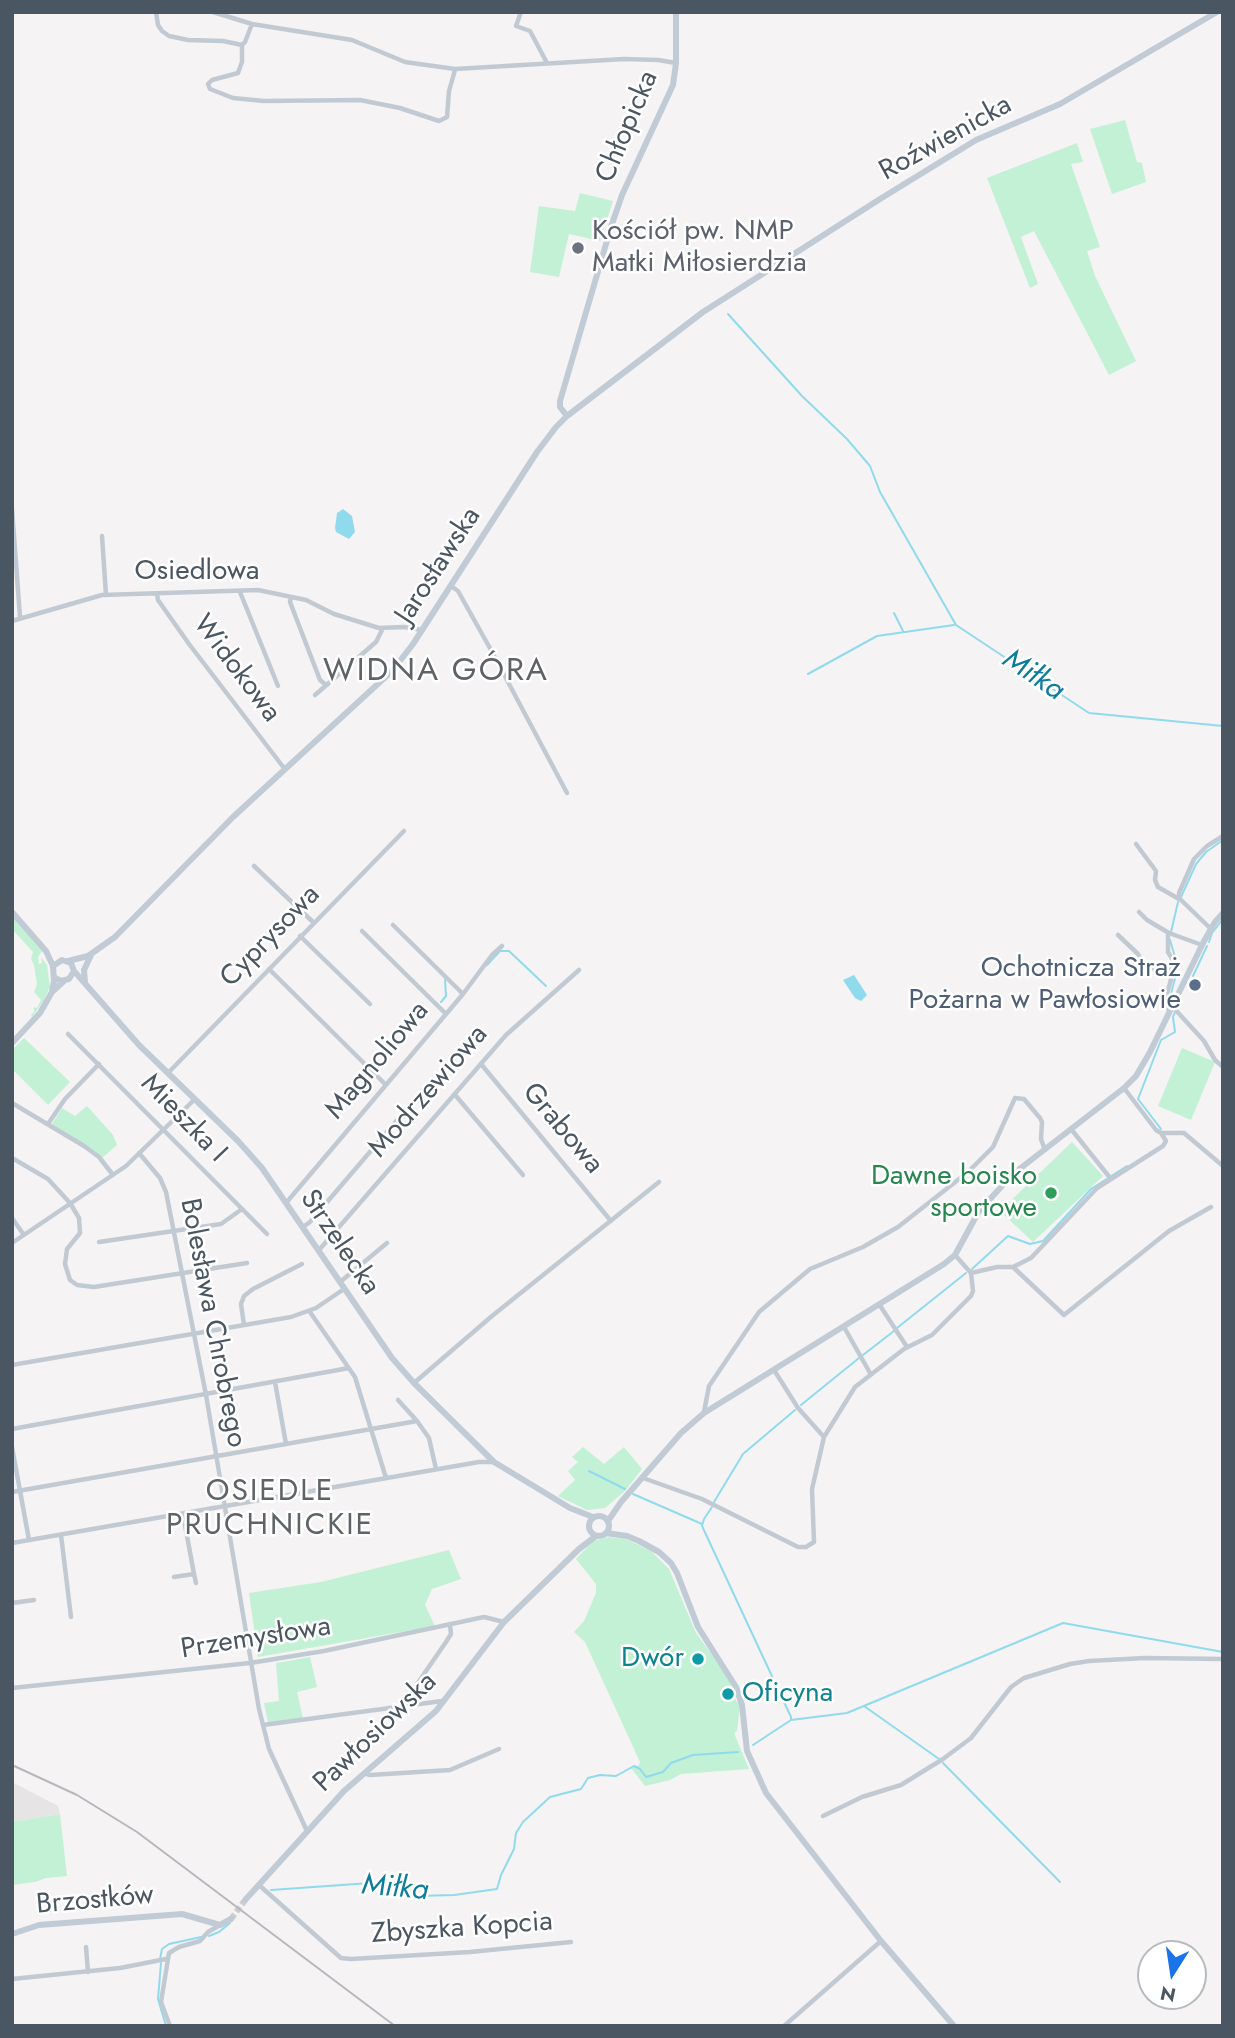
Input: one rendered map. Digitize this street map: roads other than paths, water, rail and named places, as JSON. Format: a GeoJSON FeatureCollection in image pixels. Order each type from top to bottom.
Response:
{"type":"FeatureCollection","features":[{"type":"Feature","properties":{"kind":"street"},"geometry":{"type":"LineString","coordinates":[[156,12],[159,29],[169,36],[242,45]]}},
{"type":"Feature","properties":{"kind":"street"},"geometry":{"type":"LineString","coordinates":[[213,12],[252,24],[361,43],[405,62],[455,69],[624,59],[677,63]]}},
{"type":"Feature","properties":{"kind":"street"},"geometry":{"type":"LineString","coordinates":[[522,12],[516,26],[530,31],[547,63]]}},
{"type":"Feature","properties":{"kind":"street","name":"Chłopicka"},"geometry":{"type":"LineString","coordinates":[[567,416],[560,407],[560,401],[611,227],[622,195],[673,85],[677,63],[676,12]]}},
{"type":"Feature","properties":{"kind":"street","name":"Roźwienicka"},"geometry":{"type":"LineString","coordinates":[[736,291],[976,140],[1060,104],[1217,12]]}},
{"type":"Feature","properties":{"kind":"street"},"geometry":{"type":"LineString","coordinates":[[252,24],[246,42],[242,45],[242,62],[238,73],[212,80],[208,84],[210,89],[233,98],[264,101],[360,100],[400,108],[439,121],[447,117],[449,91],[455,69]]}},
{"type":"Feature","properties":{"kind":"street","name":"Jarosławska"},"geometry":{"type":"LineString","coordinates":[[73,970],[115,937],[284,768],[393,670],[556,427],[703,312],[736,291]]}},
{"type":"Feature","properties":{"kind":"street"},"geometry":{"type":"LineString","coordinates":[[12,509],[20,617]]}},
{"type":"Feature","properties":{"kind":"street"},"geometry":{"type":"LineString","coordinates":[[102,536],[106,595]]}},
{"type":"Feature","properties":{"kind":"street"},"geometry":{"type":"LineString","coordinates":[[451,586],[458,592],[491,650],[567,793]]}},
{"type":"Feature","properties":{"kind":"street","name":"Osiedlowa"},"geometry":{"type":"LineString","coordinates":[[12,621],[106,595],[258,590],[306,600],[360,623],[383,628],[422,630]]}},
{"type":"Feature","properties":{"kind":"street"},"geometry":{"type":"LineString","coordinates":[[240,592],[278,686]]}},
{"type":"Feature","properties":{"kind":"street","name":"Widokowa"},"geometry":{"type":"LineString","coordinates":[[158,594],[158,600],[189,644],[284,768]]}},
{"type":"Feature","properties":{"kind":"street"},"geometry":{"type":"LineString","coordinates":[[291,597],[290,602],[320,680],[326,685]]}},
{"type":"Feature","properties":{"kind":"street"},"geometry":{"type":"LineString","coordinates":[[315,695],[376,642],[383,628]]}},
{"type":"Feature","properties":{"kind":"street","name":"Cyprysowa"},"geometry":{"type":"LineString","coordinates":[[168,1073],[404,831]]}},
{"type":"Feature","properties":{"kind":"street"},"geometry":{"type":"LineString","coordinates":[[1180,899],[1179,892],[1194,859],[1223,836]]}},
{"type":"Feature","properties":{"kind":"street"},"geometry":{"type":"LineString","coordinates":[[1136,844],[1156,870],[1155,880],[1158,887],[1180,899],[1211,929]]}},
{"type":"Feature","properties":{"kind":"street"},"geometry":{"type":"LineString","coordinates":[[254,866],[314,923]]}},
{"type":"Feature","properties":{"kind":"street"},"geometry":{"type":"LineString","coordinates":[[12,912],[46,951],[53,966],[52,992]]}},
{"type":"Feature","properties":{"kind":"street"},"geometry":{"type":"LineString","coordinates":[[1139,912],[1169,933],[1202,946]]}},
{"type":"Feature","properties":{"kind":"street"},"geometry":{"type":"LineString","coordinates":[[606,1533],[608,1522],[621,1502],[681,1433],[704,1413],[927,1276],[955,1255],[979,1211],[1013,1174],[1136,1076],[1211,929],[1223,913]]}},
{"type":"Feature","properties":{"kind":"street"},"geometry":{"type":"LineString","coordinates":[[393,925],[463,994]]}},
{"type":"Feature","properties":{"kind":"street"},"geometry":{"type":"LineString","coordinates":[[362,931],[446,1014]]}},
{"type":"Feature","properties":{"kind":"street"},"geometry":{"type":"LineString","coordinates":[[1169,933],[1168,951],[1174,962],[1174,969],[1164,1004],[1204,1041],[1215,1060],[1223,1067]]}},
{"type":"Feature","properties":{"kind":"street"},"geometry":{"type":"LineString","coordinates":[[1118,935],[1138,954],[1146,968],[1174,969]]}},
{"type":"Feature","properties":{"kind":"street"},"geometry":{"type":"LineString","coordinates":[[300,936],[370,1004]]}},
{"type":"Feature","properties":{"kind":"street","name":"Magnoliowa"},"geometry":{"type":"LineString","coordinates":[[286,1203],[502,946]]}},
{"type":"Feature","properties":{"kind":"street"},"geometry":{"type":"LineString","coordinates":[[12,1043],[40,1013],[52,992],[73,970],[65,961],[46,951]]}},
{"type":"Feature","properties":{"kind":"street"},"geometry":{"type":"LineString","coordinates":[[85,984],[84,970],[89,955]]}},
{"type":"Feature","properties":{"kind":"street","name":"Jarosławska"},"geometry":{"type":"LineString","coordinates":[[65,961],[89,955]]}},
{"type":"Feature","properties":{"kind":"street"},"geometry":{"type":"LineString","coordinates":[[53,966],[65,961]]}},
{"type":"Feature","properties":{"kind":"street"},"geometry":{"type":"LineString","coordinates":[[269,969],[385,1084]]}},
{"type":"Feature","properties":{"kind":"street","name":"Strzelecka"},"geometry":{"type":"LineString","coordinates":[[73,970],[113,1017],[262,1168],[392,1358],[414,1383],[494,1462],[570,1508],[593,1517]]}},
{"type":"Feature","properties":{"kind":"street","name":"Modrzewiowa"},"geometry":{"type":"LineString","coordinates":[[319,1250],[506,1035],[579,970]]}},
{"type":"Feature","properties":{"kind":"street"},"geometry":{"type":"LineString","coordinates":[[54,977],[77,980],[85,984]]}},
{"type":"Feature","properties":{"kind":"street","name":"Mieszka I"},"geometry":{"type":"LineString","coordinates":[[68,1034],[267,1234]]}},
{"type":"Feature","properties":{"kind":"street"},"geometry":{"type":"LineString","coordinates":[[48,1124],[65,1099],[100,1064]]}},
{"type":"Feature","properties":{"kind":"street","name":"Grabowa"},"geometry":{"type":"LineString","coordinates":[[481,1064],[611,1221]]}},
{"type":"Feature","properties":{"kind":"street"},"geometry":{"type":"LineString","coordinates":[[971,1273],[997,1267],[1013,1267],[1031,1258],[1097,1188],[1163,1146],[1166,1141],[1161,1133],[1124,1088]]}},
{"type":"Feature","properties":{"kind":"street"},"geometry":{"type":"LineString","coordinates":[[303,1227],[422,1091]]}},
{"type":"Feature","properties":{"kind":"street"},"geometry":{"type":"LineString","coordinates":[[455,1095],[523,1175]]}},
{"type":"Feature","properties":{"kind":"street"},"geometry":{"type":"LineString","coordinates":[[704,1413],[709,1387],[759,1311],[810,1269],[863,1247],[898,1227],[968,1172],[993,1147],[1015,1098],[1024,1099],[1040,1118],[1041,1139],[1045,1150]]}},
{"type":"Feature","properties":{"kind":"street"},"geometry":{"type":"LineString","coordinates":[[12,1243],[113,1175],[195,1099]]}},
{"type":"Feature","properties":{"kind":"street"},"geometry":{"type":"LineString","coordinates":[[12,1103],[91,1151],[113,1175]]}},
{"type":"Feature","properties":{"kind":"street"},"geometry":{"type":"LineString","coordinates":[[1071,1129],[1110,1178]]}},
{"type":"Feature","properties":{"kind":"street"},"geometry":{"type":"LineString","coordinates":[[1161,1133],[1184,1133],[1223,1166]]}},
{"type":"Feature","properties":{"kind":"street","name":"Bolesława Chrobrego"},"geometry":{"type":"LineString","coordinates":[[139,1153],[160,1178],[175,1230],[263,1725],[276,1767],[307,1831]]}},
{"type":"Feature","properties":{"kind":"street"},"geometry":{"type":"LineString","coordinates":[[12,1158],[48,1179],[70,1203],[79,1218],[80,1233],[67,1249],[65,1264],[70,1280],[77,1285],[94,1287],[247,1264]]}},
{"type":"Feature","properties":{"kind":"street"},"geometry":{"type":"LineString","coordinates":[[414,1383],[492,1316],[659,1182]]}},
{"type":"Feature","properties":{"kind":"street"},"geometry":{"type":"LineString","coordinates":[[1013,1267],[1064,1315],[1169,1231],[1211,1207]]}},
{"type":"Feature","properties":{"kind":"street"},"geometry":{"type":"LineString","coordinates":[[99,1242],[221,1224],[242,1209]]}},
{"type":"Feature","properties":{"kind":"street"},"geometry":{"type":"LineString","coordinates":[[12,1218],[24,1235]]}},
{"type":"Feature","properties":{"kind":"street"},"geometry":{"type":"LineString","coordinates":[[12,1366],[310,1312],[387,1243]]}},
{"type":"Feature","properties":{"kind":"street"},"geometry":{"type":"LineString","coordinates":[[642,1478],[702,1499],[789,1544],[807,1547],[814,1542],[812,1489],[824,1437],[855,1387],[907,1347],[932,1335],[971,1296],[974,1291],[971,1273],[955,1255]]}},
{"type":"Feature","properties":{"kind":"street"},"geometry":{"type":"LineString","coordinates":[[244,1325],[241,1304],[244,1296],[302,1264]]}},
{"type":"Feature","properties":{"kind":"street"},"geometry":{"type":"LineString","coordinates":[[879,1304],[907,1347]]}},
{"type":"Feature","properties":{"kind":"street"},"geometry":{"type":"LineString","coordinates":[[310,1312],[355,1377],[386,1478]]}},
{"type":"Feature","properties":{"kind":"street"},"geometry":{"type":"LineString","coordinates":[[844,1327],[870,1373]]}},
{"type":"Feature","properties":{"kind":"street"},"geometry":{"type":"LineString","coordinates":[[12,1429],[349,1368]]}},
{"type":"Feature","properties":{"kind":"street"},"geometry":{"type":"LineString","coordinates":[[774,1370],[798,1408],[824,1437]]}},
{"type":"Feature","properties":{"kind":"street"},"geometry":{"type":"LineString","coordinates":[[275,1382],[286,1444]]}},
{"type":"Feature","properties":{"kind":"street"},"geometry":{"type":"LineString","coordinates":[[398,1400],[417,1421],[431,1443],[436,1469]]}},
{"type":"Feature","properties":{"kind":"street"},"geometry":{"type":"LineString","coordinates":[[12,1492],[417,1421]]}},
{"type":"Feature","properties":{"kind":"street"},"geometry":{"type":"LineString","coordinates":[[12,1447],[29,1540]]}},
{"type":"Feature","properties":{"kind":"street"},"geometry":{"type":"LineString","coordinates":[[479,1462],[481,1449]]}},
{"type":"Feature","properties":{"kind":"street"},"geometry":{"type":"LineString","coordinates":[[12,1543],[436,1469],[494,1462]]}},
{"type":"Feature","properties":{"kind":"street"},"geometry":{"type":"LineString","coordinates":[[621,1502],[602,1516],[593,1517],[589,1527],[596,1535],[606,1533],[626,1536]]}},
{"type":"Feature","properties":{"kind":"street","name":"Strzelecka"},"geometry":{"type":"LineString","coordinates":[[570,1508],[589,1527]]}},
{"type":"Feature","properties":{"kind":"street"},"geometry":{"type":"LineString","coordinates":[[183,1514],[196,1583]]}},
{"type":"Feature","properties":{"kind":"street"},"geometry":{"type":"LineString","coordinates":[[602,1516],[626,1536],[659,1552],[677,1573],[698,1628],[736,1687],[742,1705],[747,1751],[766,1793],[881,1941],[954,2026]]}},
{"type":"Feature","properties":{"kind":"street","name":"Pawłosiowska"},"geometry":{"type":"LineString","coordinates":[[579,1549],[589,1527]]}},
{"type":"Feature","properties":{"kind":"street"},"geometry":{"type":"LineString","coordinates":[[61,1535],[71,1617]]}},
{"type":"Feature","properties":{"kind":"street","name":"Pawłosiowska"},"geometry":{"type":"LineString","coordinates":[[246,1899],[364,1773],[444,1701],[504,1622],[596,1535]]}},
{"type":"Feature","properties":{"kind":"street"},"geometry":{"type":"LineString","coordinates":[[174,1577],[194,1574]]}},
{"type":"Feature","properties":{"kind":"street"},"geometry":{"type":"LineString","coordinates":[[12,1603],[34,1600]]}},
{"type":"Feature","properties":{"kind":"street","name":"Przemysłowa"},"geometry":{"type":"LineString","coordinates":[[12,1688],[250,1663],[484,1617],[504,1622]]}},
{"type":"Feature","properties":{"kind":"street"},"geometry":{"type":"LineString","coordinates":[[415,1687],[446,1642],[450,1625]]}},
{"type":"Feature","properties":{"kind":"street"},"geometry":{"type":"LineString","coordinates":[[823,1816],[862,1797],[901,1785],[943,1759],[971,1738],[1011,1687],[1024,1678],[1089,1661],[1145,1658],[1223,1659]]}},
{"type":"Feature","properties":{"kind":"street"},"geometry":{"type":"LineString","coordinates":[[263,1725],[444,1701]]}},
{"type":"Feature","properties":{"kind":"street"},"geometry":{"type":"LineString","coordinates":[[364,1773],[370,1775],[450,1770],[499,1749]]}},
{"type":"Feature","properties":{"kind":"street","name":"Zbyszka Kopcia"},"geometry":{"type":"LineString","coordinates":[[258,1884],[341,1958],[470,1952],[571,1942]]}},
{"type":"Feature","properties":{"kind":"street","name":"Brzostków"},"geometry":{"type":"LineString","coordinates":[[12,1934],[39,1925],[183,1914],[220,1925]]}},
{"type":"Feature","properties":{"kind":"street"},"geometry":{"type":"LineString","coordinates":[[207,1919],[208,1932]]}},
{"type":"Feature","properties":{"kind":"street"},"geometry":{"type":"LineString","coordinates":[[170,2026],[161,2002],[166,1959],[174,1950],[200,1941],[208,1932],[231,1919]]}},
{"type":"Feature","properties":{"kind":"street"},"geometry":{"type":"LineString","coordinates":[[784,2026],[881,1941]]}},
{"type":"Feature","properties":{"kind":"street"},"geometry":{"type":"LineString","coordinates":[[86,1947],[88,1972]]}},
{"type":"Feature","properties":{"kind":"street"},"geometry":{"type":"LineString","coordinates":[[12,1979],[88,1972],[166,1959]]}},
{"type":"Feature","properties":{"kind":"water"},"geometry":{"type":"Polygon","coordinates":[[[343,509],[352,516],[355,532],[349,539],[336,532],[335,528],[337,513],[343,509]]]}},
{"type":"Feature","properties":{"kind":"water"},"geometry":{"type":"Polygon","coordinates":[[[854,975],[867,995],[861,1001],[855,998],[843,980],[854,975]]]}},
{"type":"Feature","properties":{"kind":"waterway","name":"Miłka"},"geometry":{"type":"LineString","coordinates":[[728,314],[870,466],[880,492],[956,625],[1089,713],[1223,726]]}},
{"type":"Feature","properties":{"kind":"waterway"},"geometry":{"type":"LineString","coordinates":[[894,613],[903,631]]}},
{"type":"Feature","properties":{"kind":"waterway"},"geometry":{"type":"LineString","coordinates":[[808,674],[877,636],[954,625]]}},
{"type":"Feature","properties":{"kind":"waterway","name":"Miłka"},"geometry":{"type":"LineString","coordinates":[[1181,897],[1196,864],[1206,852],[1223,840]]}},
{"type":"Feature","properties":{"kind":"waterway","name":"Miłka"},"geometry":{"type":"LineString","coordinates":[[1171,932],[1178,902]]}},
{"type":"Feature","properties":{"kind":"waterway"},"geometry":{"type":"LineString","coordinates":[[1209,942],[1212,933],[1223,919]]}},
{"type":"Feature","properties":{"kind":"waterway","name":"Miłka"},"geometry":{"type":"LineString","coordinates":[[1168,1005],[1178,967],[1170,940]]}},
{"type":"Feature","properties":{"kind":"waterway"},"geometry":{"type":"LineString","coordinates":[[1193,976],[1207,946]]}},
{"type":"Feature","properties":{"kind":"waterway"},"geometry":{"type":"LineString","coordinates":[[487,965],[500,951],[509,951],[546,986]]}},
{"type":"Feature","properties":{"kind":"waterway"},"geometry":{"type":"LineString","coordinates":[[441,1002],[446,996],[445,980]]}},
{"type":"Feature","properties":{"kind":"waterway","name":"Miłka"},"geometry":{"type":"LineString","coordinates":[[1161,1129],[1138,1099],[1161,1040],[1175,1032],[1175,1012]]}},
{"type":"Feature","properties":{"kind":"waterway","name":"Miłka"},"geometry":{"type":"LineString","coordinates":[[972,1269],[1008,1236],[1030,1244],[1043,1241],[1091,1189],[1127,1166]]}},
{"type":"Feature","properties":{"kind":"waterway","name":"Miłka"},"geometry":{"type":"LineString","coordinates":[[897,1328],[966,1273]]}},
{"type":"Feature","properties":{"kind":"waterway","name":"Miłka"},"geometry":{"type":"LineString","coordinates":[[863,1355],[894,1331]]}},
{"type":"Feature","properties":{"kind":"waterway","name":"Miłka"},"geometry":{"type":"LineString","coordinates":[[801,1405],[859,1358]]}},
{"type":"Feature","properties":{"kind":"waterway","name":"Miłka"},"geometry":{"type":"LineString","coordinates":[[714,1502],[743,1454],[795,1410]]}},
{"type":"Feature","properties":{"kind":"waterway"},"geometry":{"type":"LineString","coordinates":[[589,1471],[625,1489]]}},
{"type":"Feature","properties":{"kind":"waterway"},"geometry":{"type":"LineString","coordinates":[[633,1494],[702,1524]]}},
{"type":"Feature","properties":{"kind":"waterway","name":"Miłka"},"geometry":{"type":"LineString","coordinates":[[712,1507],[702,1526],[791,1717],[791,1720],[753,1745]]}},
{"type":"Feature","properties":{"kind":"waterway"},"geometry":{"type":"LineString","coordinates":[[791,1720],[847,1713],[1063,1623],[1223,1652]]}},
{"type":"Feature","properties":{"kind":"waterway"},"geometry":{"type":"LineString","coordinates":[[864,1706],[939,1759]]}},
{"type":"Feature","properties":{"kind":"waterway","name":"Miłka"},"geometry":{"type":"LineString","coordinates":[[271,1890],[384,1882],[398,1886],[415,1896],[454,1895],[497,1889],[514,1849],[516,1833],[523,1822],[550,1797],[581,1789],[588,1778],[600,1775],[616,1776],[634,1766],[646,1777],[663,1772],[671,1763],[693,1755],[738,1752]]}},
{"type":"Feature","properties":{"kind":"waterway"},"geometry":{"type":"LineString","coordinates":[[943,1763],[1060,1882]]}},
{"type":"Feature","properties":{"kind":"waterway","name":"Miłka"},"geometry":{"type":"LineString","coordinates":[[209,1936],[230,1923]]}},
{"type":"Feature","properties":{"kind":"waterway","name":"Miłka"},"geometry":{"type":"LineString","coordinates":[[160,1959],[162,1949],[169,1944],[201,1937]]}},
{"type":"Feature","properties":{"kind":"waterway","name":"Miłka"},"geometry":{"type":"LineString","coordinates":[[161,1963],[158,1999],[166,2026]]}},
{"type":"Feature","properties":{"kind":"tunnel"},"geometry":{"type":"LineString","coordinates":[[231,1919],[246,1899]]}},
{"type":"Feature","properties":{"kind":"railway"},"geometry":{"type":"LineString","coordinates":[[12,1765],[77,1795],[137,1832],[395,2026]]}},
{"type":"Feature","properties":{"kind":"place","name":"Kościół pw. NMP Matki Miłosierdzia"},"geometry":{"type":"Point","coordinates":[578,248]}},
{"type":"Feature","properties":{"kind":"place","name":"Ochotnicza Straż Pożarna w Pawłosiowie"},"geometry":{"type":"Point","coordinates":[1195,985]}},
{"type":"Feature","properties":{"kind":"place","name":"Dawne boisko sportowe"},"geometry":{"type":"Point","coordinates":[1051,1193]}},
{"type":"Feature","properties":{"kind":"place","name":"Dwór"},"geometry":{"type":"Point","coordinates":[698,1659]}},
{"type":"Feature","properties":{"kind":"place","name":"Oficyna"},"geometry":{"type":"Point","coordinates":[728,1694]}},
{"type":"Feature","properties":{"kind":"district","name":"WIDNA GÓRA"},"geometry":{"type":"Point","coordinates":[436,672]}},
{"type":"Feature","properties":{"kind":"district","name":"OSIEDLE PRUCHNICKIE"},"geometry":{"type":"Point","coordinates":[270,1510]}}]}
